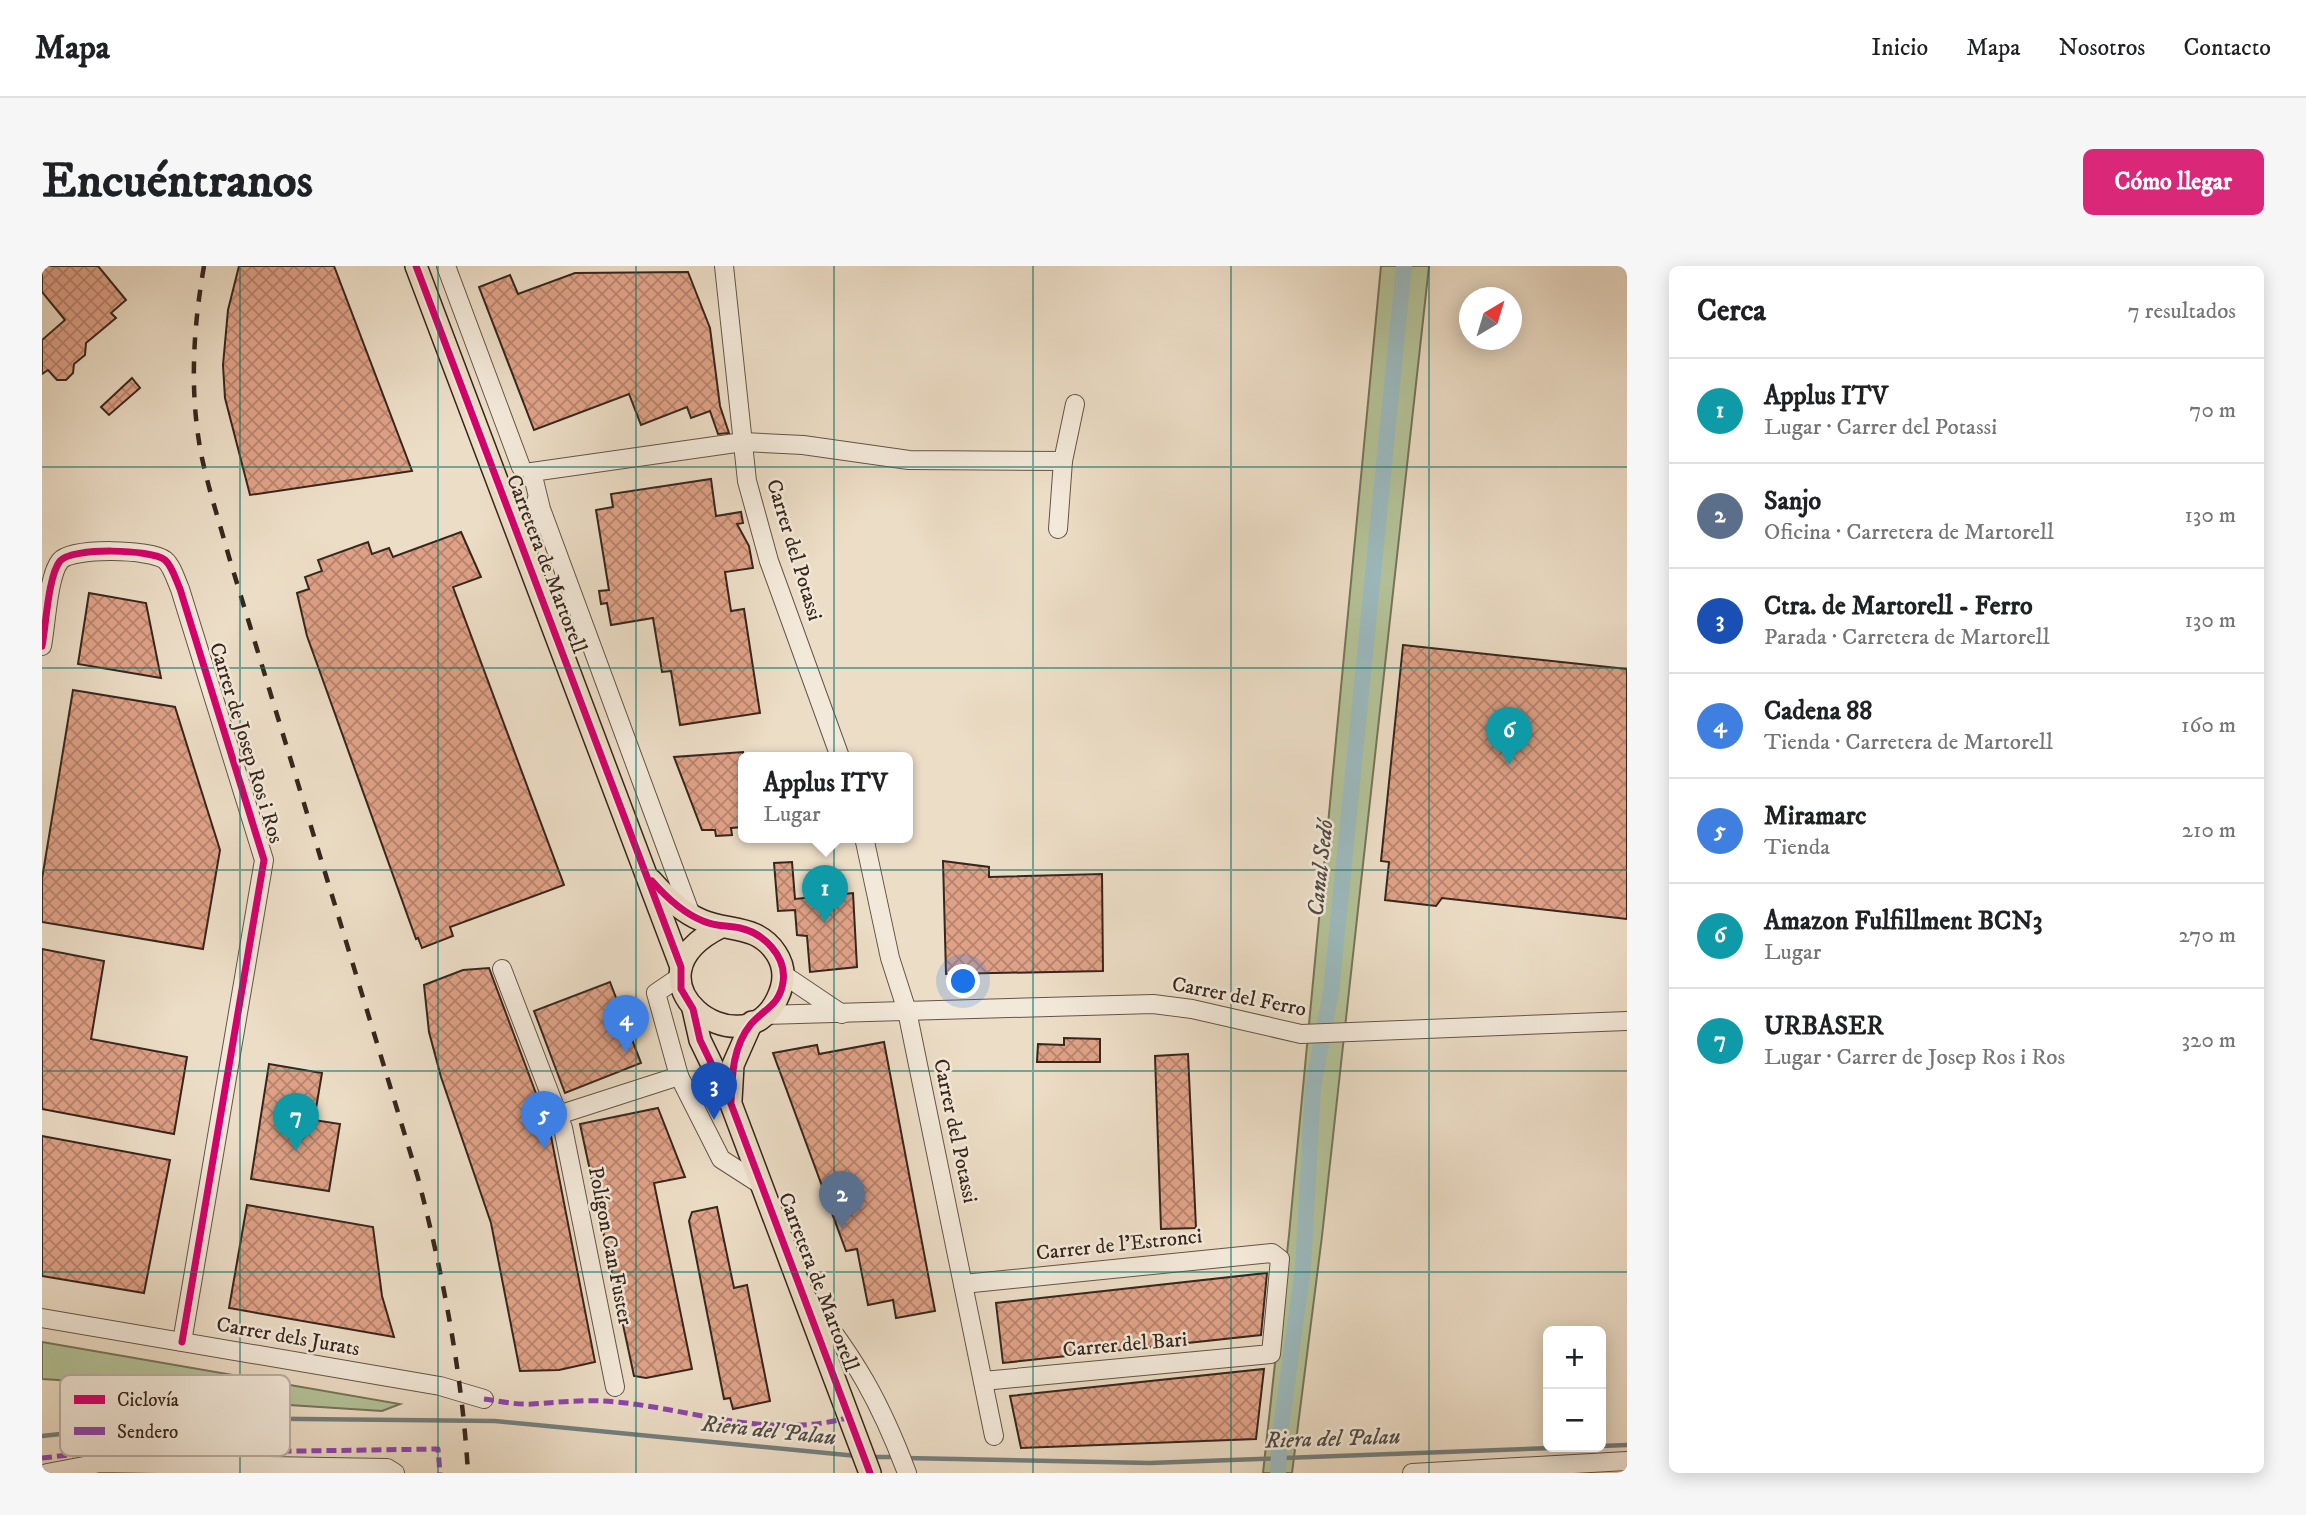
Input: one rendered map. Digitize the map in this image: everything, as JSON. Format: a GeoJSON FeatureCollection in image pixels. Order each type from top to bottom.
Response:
{"type":"FeatureCollection","features":[{"type":"Feature","properties":{"kind":"main road","name":"Carretera de Martorell"},"geometry":{"type":"LineString","coordinates":[[416,266],[681,971],[681,989],[693,1009],[700,1040],[731,1104],[870,1473]]}},
{"type":"Feature","properties":{"kind":"main road","name":"Carretera de Martorell"},"geometry":{"type":"LineString","coordinates":[[645,873],[663,894],[691,915],[721,927],[740,928],[766,941],[778,956],[783,975],[778,998],[758,1019],[733,1065],[731,1104]]}},
{"type":"Feature","properties":{"kind":"main road"},"geometry":{"type":"LineString","coordinates":[[681,971],[685,954],[696,941],[721,927]]}},
{"type":"Feature","properties":{"kind":"main road"},"geometry":{"type":"LineString","coordinates":[[693,1009],[710,1022],[721,1024],[758,1019]]}},
{"type":"Feature","properties":{"kind":"street"},"geometry":{"type":"LineString","coordinates":[[446,266],[526,469],[743,442],[803,445],[909,460],[1063,461]]}},
{"type":"Feature","properties":{"kind":"street","name":"Carrer del Potassi"},"geometry":{"type":"LineString","coordinates":[[724,266],[747,481],[769,561],[838,752]]}},
{"type":"Feature","properties":{"kind":"street"},"geometry":{"type":"LineString","coordinates":[[1058,529],[1063,461],[1075,404]]}},
{"type":"Feature","properties":{"kind":"street","name":"Carretera de Martorell"},"geometry":{"type":"LineString","coordinates":[[485,452],[526,469],[537,493],[691,915]]}},
{"type":"Feature","properties":{"kind":"street","name":"Carretera de Martorell"},"geometry":{"type":"LineString","coordinates":[[527,563],[537,493]]}},
{"type":"Feature","properties":{"kind":"street","name":"Carrer de Josep Ros i Ros"},"geometry":{"type":"LineString","coordinates":[[42,646],[55,573],[61,560],[78,552],[150,553],[167,561],[180,589],[264,860],[182,1342]]}},
{"type":"Feature","properties":{"kind":"street","name":"Carrer del Potassi"},"geometry":{"type":"LineString","coordinates":[[865,843],[890,958],[907,1011],[995,1436]]}},
{"type":"Feature","properties":{"kind":"street","name":"Polígon Can Fuster"},"geometry":{"type":"LineString","coordinates":[[502,969],[558,1115],[615,1387]]}},
{"type":"Feature","properties":{"kind":"street"},"geometry":{"type":"LineString","coordinates":[[681,971],[656,993],[679,1076],[721,1159],[763,1186]]}},
{"type":"Feature","properties":{"kind":"street"},"geometry":{"type":"LineString","coordinates":[[783,975],[842,1014]]}},
{"type":"Feature","properties":{"kind":"street","name":"Carrer del Ferro"},"geometry":{"type":"LineString","coordinates":[[758,1019],[907,1011],[1153,1004],[1192,1009],[1301,1034],[1627,1021]]}},
{"type":"Feature","properties":{"kind":"street"},"geometry":{"type":"LineString","coordinates":[[558,1115],[679,1076]]}},
{"type":"Feature","properties":{"kind":"street","name":"Carrer de l'Estronci"},"geometry":{"type":"LineString","coordinates":[[963,1284],[1272,1253],[1279,1255],[1271,1354]]}},
{"type":"Feature","properties":{"kind":"street","name":"Carretera de Martorell"},"geometry":{"type":"LineString","coordinates":[[804,1294],[849,1350],[885,1414],[907,1473]]}},
{"type":"Feature","properties":{"kind":"street","name":"Carrer dels Jurats"},"geometry":{"type":"LineString","coordinates":[[42,1318],[440,1386],[484,1399]]}},
{"type":"Feature","properties":{"kind":"street","name":"Carrer del Bari"},"geometry":{"type":"LineString","coordinates":[[983,1381],[1271,1354]]}},
{"type":"Feature","properties":{"kind":"street"},"geometry":{"type":"LineString","coordinates":[[1412,1473],[1627,1461]]}},
{"type":"Feature","properties":{"kind":"street"},"geometry":{"type":"LineString","coordinates":[[47,1473],[89,1469],[387,1468],[395,1473]]}},
{"type":"Feature","properties":{"kind":"green space"},"geometry":{"type":"Polygon","coordinates":[[[1381,266],[1429,266],[1322,1236],[1292,1473],[1263,1473],[1289,1235],[1381,266]]]}},
{"type":"Feature","properties":{"kind":"green space"},"geometry":{"type":"Polygon","coordinates":[[[42,1342],[233,1375],[60,1375],[60,1380],[42,1379],[42,1342]]]}},
{"type":"Feature","properties":{"kind":"green space"},"geometry":{"type":"Polygon","coordinates":[[[290,1385],[400,1404],[382,1411],[290,1405],[290,1385]]]}},
{"type":"Feature","properties":{"kind":"building"},"geometry":{"type":"Polygon","coordinates":[[[42,266],[98,266],[126,300],[111,313],[116,318],[86,343],[85,355],[74,364],[73,373],[66,380],[57,380],[48,370],[42,374],[42,340],[65,320],[42,292],[42,266]]]}},
{"type":"Feature","properties":{"kind":"building"},"geometry":{"type":"Polygon","coordinates":[[[239,266],[334,266],[412,471],[250,495],[225,398],[223,365],[228,310],[239,266]]]}},
{"type":"Feature","properties":{"kind":"building"},"geometry":{"type":"Polygon","coordinates":[[[688,272],[710,328],[720,406],[729,433],[718,434],[710,411],[691,418],[687,407],[641,425],[629,394],[534,430],[479,287],[510,275],[518,294],[575,273],[688,272]]]}},
{"type":"Feature","properties":{"kind":"building"},"geometry":{"type":"Polygon","coordinates":[[[132,378],[140,388],[109,415],[101,407],[132,378]]]}},
{"type":"Feature","properties":{"kind":"building"},"geometry":{"type":"Polygon","coordinates":[[[711,479],[716,516],[741,512],[743,523],[737,524],[749,546],[753,568],[725,572],[731,611],[744,609],[760,713],[680,725],[671,671],[662,672],[653,618],[611,625],[607,603],[601,604],[599,591],[609,590],[596,510],[613,507],[611,494],[711,479]]]}},
{"type":"Feature","properties":{"kind":"building"},"geometry":{"type":"Polygon","coordinates":[[[461,532],[481,577],[453,587],[564,885],[450,927],[453,936],[422,948],[418,938],[416,939],[307,636],[297,593],[309,589],[305,577],[322,571],[318,560],[368,542],[372,554],[389,548],[393,557],[461,532]]]}},
{"type":"Feature","properties":{"kind":"building"},"geometry":{"type":"Polygon","coordinates":[[[89,593],[146,603],[161,678],[78,664],[89,593]]]}},
{"type":"Feature","properties":{"kind":"building"},"geometry":{"type":"Polygon","coordinates":[[[1403,645],[1627,669],[1627,919],[1442,898],[1436,906],[1385,900],[1389,862],[1381,861],[1403,645]]]}},
{"type":"Feature","properties":{"kind":"building"},"geometry":{"type":"Polygon","coordinates":[[[73,690],[175,707],[220,850],[203,949],[42,922],[42,879],[73,690]]]}},
{"type":"Feature","properties":{"kind":"building"},"geometry":{"type":"Polygon","coordinates":[[[738,752],[738,827],[731,828],[732,835],[716,836],[715,830],[702,830],[674,757],[738,752]]]}},
{"type":"Feature","properties":{"kind":"building"},"geometry":{"type":"Polygon","coordinates":[[[943,861],[989,867],[989,877],[1102,874],[1103,971],[946,974],[943,861]]]}},
{"type":"Feature","properties":{"kind":"building"},"geometry":{"type":"Polygon","coordinates":[[[792,862],[795,899],[853,893],[857,967],[810,972],[807,936],[797,935],[795,910],[778,911],[774,863],[792,862]]]}},
{"type":"Feature","properties":{"kind":"building"},"geometry":{"type":"Polygon","coordinates":[[[42,949],[104,961],[91,1039],[187,1057],[174,1134],[42,1109],[42,949]]]}},
{"type":"Feature","properties":{"kind":"building"},"geometry":{"type":"Polygon","coordinates":[[[489,968],[550,1131],[595,1362],[559,1370],[520,1371],[491,1223],[441,1077],[429,1032],[424,985],[463,970],[489,968]]]}},
{"type":"Feature","properties":{"kind":"building"},"geometry":{"type":"Polygon","coordinates":[[[610,982],[641,1063],[565,1093],[534,1011],[610,982]]]}},
{"type":"Feature","properties":{"kind":"building"},"geometry":{"type":"Polygon","coordinates":[[[1064,1038],[1100,1039],[1100,1062],[1037,1062],[1038,1044],[1064,1045],[1064,1038]]]}},
{"type":"Feature","properties":{"kind":"building"},"geometry":{"type":"Polygon","coordinates":[[[884,1042],[935,1311],[896,1318],[893,1300],[868,1305],[857,1249],[846,1251],[773,1053],[817,1045],[819,1054],[884,1042]]]}},
{"type":"Feature","properties":{"kind":"building"},"geometry":{"type":"Polygon","coordinates":[[[1188,1054],[1196,1228],[1161,1229],[1155,1056],[1188,1054]]]}},
{"type":"Feature","properties":{"kind":"building"},"geometry":{"type":"Polygon","coordinates":[[[269,1064],[322,1073],[314,1120],[340,1124],[329,1191],[251,1179],[269,1064]]]}},
{"type":"Feature","properties":{"kind":"building"},"geometry":{"type":"Polygon","coordinates":[[[658,1108],[685,1177],[654,1183],[692,1369],[646,1378],[634,1376],[580,1124],[658,1108]]]}},
{"type":"Feature","properties":{"kind":"building"},"geometry":{"type":"Polygon","coordinates":[[[42,1136],[170,1160],[144,1293],[42,1276],[42,1136]]]}},
{"type":"Feature","properties":{"kind":"building"},"geometry":{"type":"Polygon","coordinates":[[[247,1205],[373,1227],[382,1296],[394,1337],[229,1308],[247,1205]]]}},
{"type":"Feature","properties":{"kind":"building"},"geometry":{"type":"Polygon","coordinates":[[[717,1207],[734,1288],[747,1285],[770,1401],[733,1409],[730,1398],[724,1399],[689,1221],[692,1212],[717,1207]]]}},
{"type":"Feature","properties":{"kind":"building"},"geometry":{"type":"Polygon","coordinates":[[[1267,1273],[1261,1335],[1003,1363],[996,1303],[1267,1273]]]}},
{"type":"Feature","properties":{"kind":"building"},"geometry":{"type":"Polygon","coordinates":[[[1264,1369],[1256,1439],[1021,1448],[1010,1396],[1264,1369]]]}},
{"type":"Feature","properties":{"kind":"waterway","name":"Canal Sedó"},"geometry":{"type":"LineString","coordinates":[[1278,1473],[1280,1434],[1303,1268],[1313,1087],[1331,992],[1404,266]]}},
{"type":"Feature","properties":{"kind":"waterway","name":"Riera del Palau"},"geometry":{"type":"LineString","coordinates":[[290,1419],[495,1421],[857,1456]]}},
{"type":"Feature","properties":{"kind":"waterway","name":"Riera del Palau"},"geometry":{"type":"LineString","coordinates":[[42,1436],[60,1434]]}},
{"type":"Feature","properties":{"kind":"waterway","name":"Riera del Palau"},"geometry":{"type":"LineString","coordinates":[[1606,1446],[1627,1445]]}},
{"type":"Feature","properties":{"kind":"waterway","name":"Riera del Palau"},"geometry":{"type":"LineString","coordinates":[[905,1458],[1150,1463],[1543,1448]]}},
{"type":"Feature","properties":{"kind":"waterway","name":"Riera del Palau"},"geometry":{"type":"LineString","coordinates":[[870,1457],[896,1457]]}},
{"type":"Feature","properties":{"kind":"railway"},"geometry":{"type":"LineString","coordinates":[[204,266],[194,362],[195,410],[202,458],[229,557],[418,1178],[450,1324],[468,1473]]}},
{"type":"Feature","properties":{"kind":"marked path"},"geometry":{"type":"LineString","coordinates":[[484,1399],[526,1404],[617,1402],[762,1424],[821,1423],[850,1417]]}},
{"type":"Feature","properties":{"kind":"marked path"},"geometry":{"type":"LineString","coordinates":[[290,1451],[438,1449],[440,1473]]}},
{"type":"Feature","properties":{"kind":"marked path"},"geometry":{"type":"LineString","coordinates":[[42,1458],[60,1456]]}},
{"type":"Feature","properties":{"kind":"cycle path"},"geometry":{"type":"LineString","coordinates":[[416,266],[681,967],[681,989],[693,1009],[700,1040],[731,1104],[870,1473]]}},
{"type":"Feature","properties":{"kind":"cycle path"},"geometry":{"type":"LineString","coordinates":[[42,646],[53,578],[60,561],[67,556],[112,551],[157,556],[165,560],[180,589],[264,860],[182,1342]]}},
{"type":"Feature","properties":{"kind":"cycle path"},"geometry":{"type":"LineString","coordinates":[[652,881],[675,904],[696,918],[712,924],[740,928],[765,940],[781,963],[783,982],[779,996],[751,1024],[740,1042],[733,1071],[731,1101]]}},
{"type":"Feature","properties":{"kind":"place","name":"Amazon Fulfillment BCN3"},"geometry":{"type":"Point","coordinates":[1509,765]}},
{"type":"Feature","properties":{"kind":"place","name":"Applus ITV"},"geometry":{"type":"Point","coordinates":[825,923]}},
{"type":"Feature","properties":{"kind":"place","name":"Cadena 88"},"geometry":{"type":"Point","coordinates":[626,1053]}},
{"type":"Feature","properties":{"kind":"place","name":"Ctra. de Martorell - Ferro"},"geometry":{"type":"Point","coordinates":[714,1120]}},
{"type":"Feature","properties":{"kind":"place","name":"Miramarc"},"geometry":{"type":"Point","coordinates":[544,1149]}},
{"type":"Feature","properties":{"kind":"place","name":"URBASER"},"geometry":{"type":"Point","coordinates":[296,1151]}},
{"type":"Feature","properties":{"kind":"place","name":"Sanjo"},"geometry":{"type":"Point","coordinates":[842,1229]}}]}
